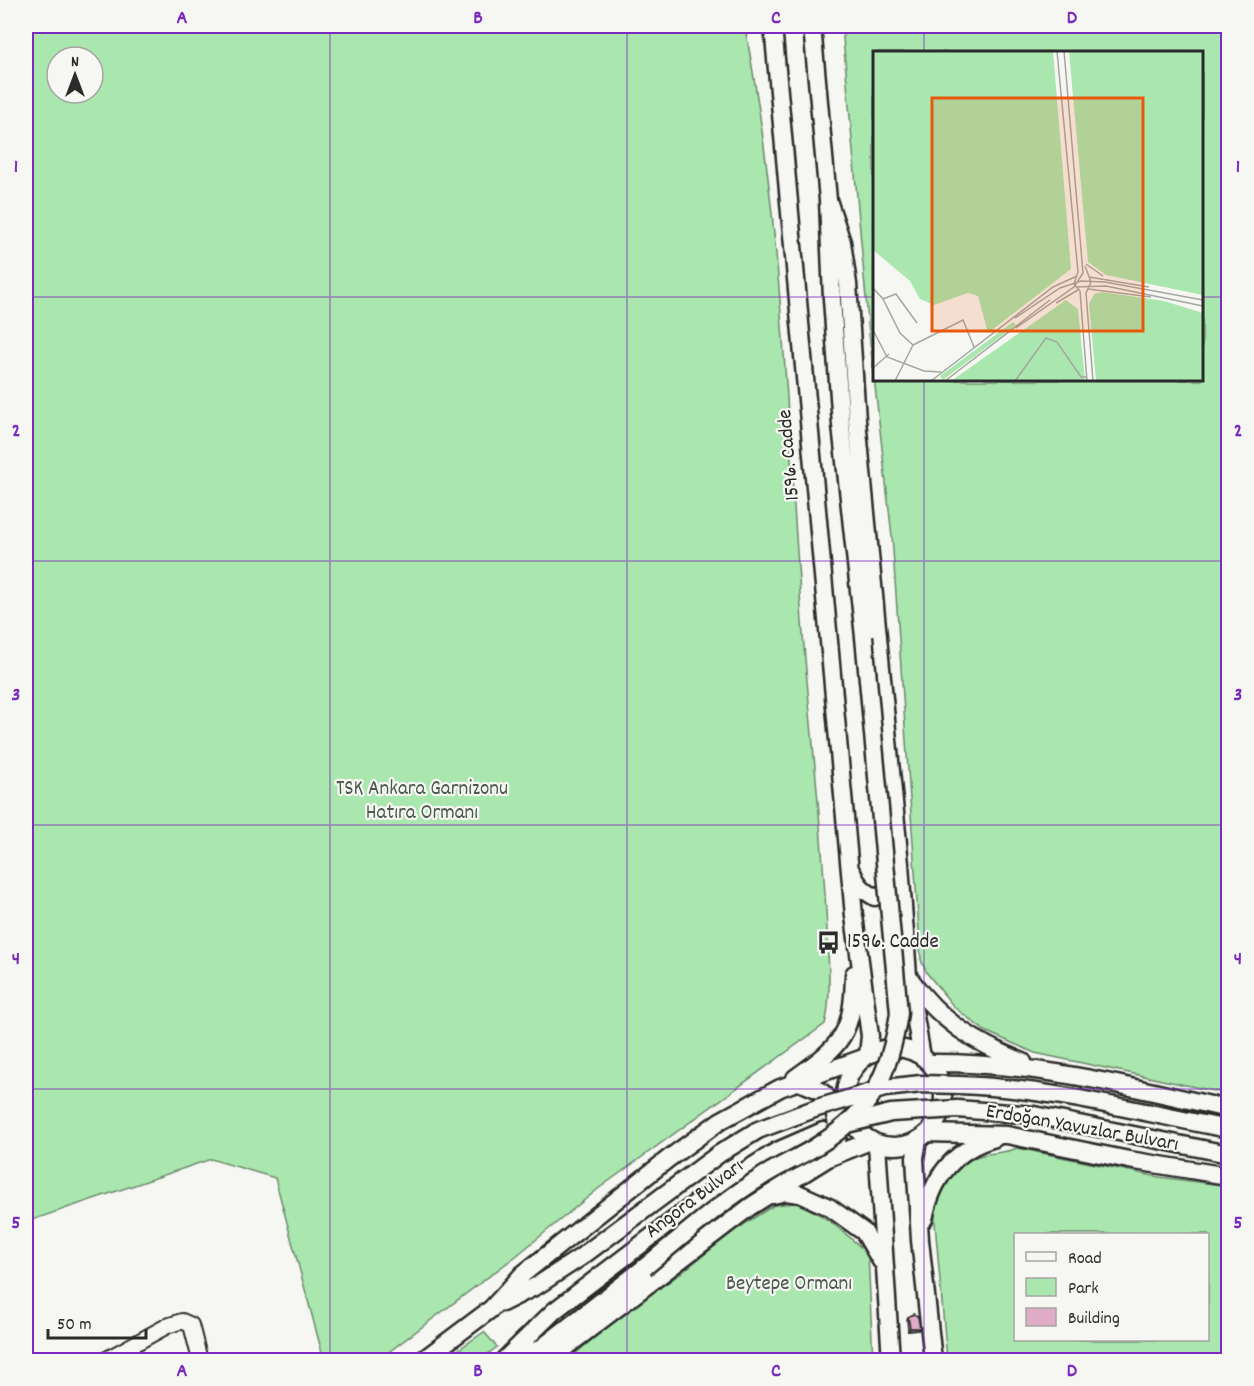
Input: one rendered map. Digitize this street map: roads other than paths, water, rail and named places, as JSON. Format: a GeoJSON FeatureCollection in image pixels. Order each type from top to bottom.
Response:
{"type":"FeatureCollection","features":[{"type":"Feature","properties":{"kind":"main road","name":"1596. Cadde"},"geometry":{"type":"LineString","coordinates":[[773,26],[854,916],[870,1036],[866,1057]]}},
{"type":"Feature","properties":{"kind":"main road"},"geometry":{"type":"LineString","coordinates":[[812,26],[828,200],[842,242],[848,284],[857,420],[900,864],[908,976],[926,1060],[941,1082],[943,1095],[942,1109],[937,1122],[923,1136],[898,1146],[873,1142],[858,1132],[850,1120],[845,1101],[847,1080],[853,1068],[866,1057],[884,1049],[897,1048],[910,1051],[926,1060],[990,1064],[1049,1072],[1117,1084],[1228,1109]]}},
{"type":"Feature","properties":{"kind":"main road","name":"Angora Bulvarı"},"geometry":{"type":"LineString","coordinates":[[511,1360],[540,1349],[760,1178],[820,1144],[846,1125],[871,1096],[890,1061],[899,1013],[864,637],[841,425],[828,200]]}},
{"type":"Feature","properties":{"kind":"main road"},"geometry":{"type":"LineString","coordinates":[[850,868],[857,884],[866,893],[875,897],[886,892],[900,864]]}},
{"type":"Feature","properties":{"kind":"main road"},"geometry":{"type":"LineString","coordinates":[[780,1088],[823,1058],[837,1044],[850,1022],[854,1005],[854,916]]}},
{"type":"Feature","properties":{"kind":"main road"},"geometry":{"type":"LineString","coordinates":[[908,976],[927,1001],[963,1033],[990,1048],[1049,1072]]}},
{"type":"Feature","properties":{"kind":"main road","name":"Angora Bulvarı"},"geometry":{"type":"LineString","coordinates":[[491,1309],[523,1274],[668,1159],[720,1121],[780,1088],[866,1057]]}},
{"type":"Feature","properties":{"kind":"main road"},"geometry":{"type":"LineString","coordinates":[[798,1082],[815,1088],[826,1096],[833,1111],[838,1138],[836,1147],[828,1158]]}},
{"type":"Feature","properties":{"kind":"main road","name":"Erdoğan Yavuzlar Bulvarı"},"geometry":{"type":"LineString","coordinates":[[817,1108],[885,1088],[921,1084],[959,1085],[1005,1088],[1061,1096],[1228,1130]]}},
{"type":"Feature","properties":{"kind":"main road","name":"Angora Bulvarı"},"geometry":{"type":"LineString","coordinates":[[423,1360],[491,1309],[538,1285],[581,1257],[719,1154],[758,1130],[817,1108]]}},
{"type":"Feature","properties":{"kind":"main road","name":"Erdoğan Yavuzlar Bulvarı"},"geometry":{"type":"LineString","coordinates":[[824,1131],[891,1113],[957,1109],[1034,1115],[1228,1154]]}},
{"type":"Feature","properties":{"kind":"main road","name":"Angora Bulvarı"},"geometry":{"type":"LineString","coordinates":[[504,1360],[555,1311],[700,1198],[777,1151],[824,1131]]}},
{"type":"Feature","properties":{"kind":"main road"},"geometry":{"type":"LineString","coordinates":[[920,1240],[930,1194],[942,1171],[966,1150],[981,1142],[1007,1135]]}},
{"type":"Feature","properties":{"kind":"main road","name":"Erdoğan Yavuzlar Bulvarı"},"geometry":{"type":"LineString","coordinates":[[923,1136],[1007,1135],[1147,1163],[1228,1176]]}},
{"type":"Feature","properties":{"kind":"main road"},"geometry":{"type":"LineString","coordinates":[[923,1136],[915,1158],[920,1240],[933,1360]]}},
{"type":"Feature","properties":{"kind":"main road"},"geometry":{"type":"LineString","coordinates":[[873,1142],[891,1360]]}},
{"type":"Feature","properties":{"kind":"main road","name":"Angora Bulvarı"},"geometry":{"type":"LineString","coordinates":[[546,1360],[599,1324],[751,1206],[828,1158],[873,1142]]}},
{"type":"Feature","properties":{"kind":"main road"},"geometry":{"type":"LineString","coordinates":[[769,1196],[786,1192],[800,1194],[829,1207],[864,1232],[884,1268]]}},
{"type":"Feature","properties":{"kind":"street"},"geometry":{"type":"LineString","coordinates":[[105,1360],[167,1326],[182,1321],[191,1325],[200,1360]]}},
{"type":"Feature","properties":{"kind":"place","name":"1596. Cadde"},"geometry":{"type":"Point","coordinates":[829,943]}},
{"type":"Feature","properties":{"kind":"park label","name":"TSK Ankara Garnizonu Hatıra Ormanı"},"geometry":{"type":"Point","coordinates":[422,802]}},
{"type":"Feature","properties":{"kind":"park label","name":"Beytepe Ormanı"},"geometry":{"type":"Point","coordinates":[789,1285]}}]}
